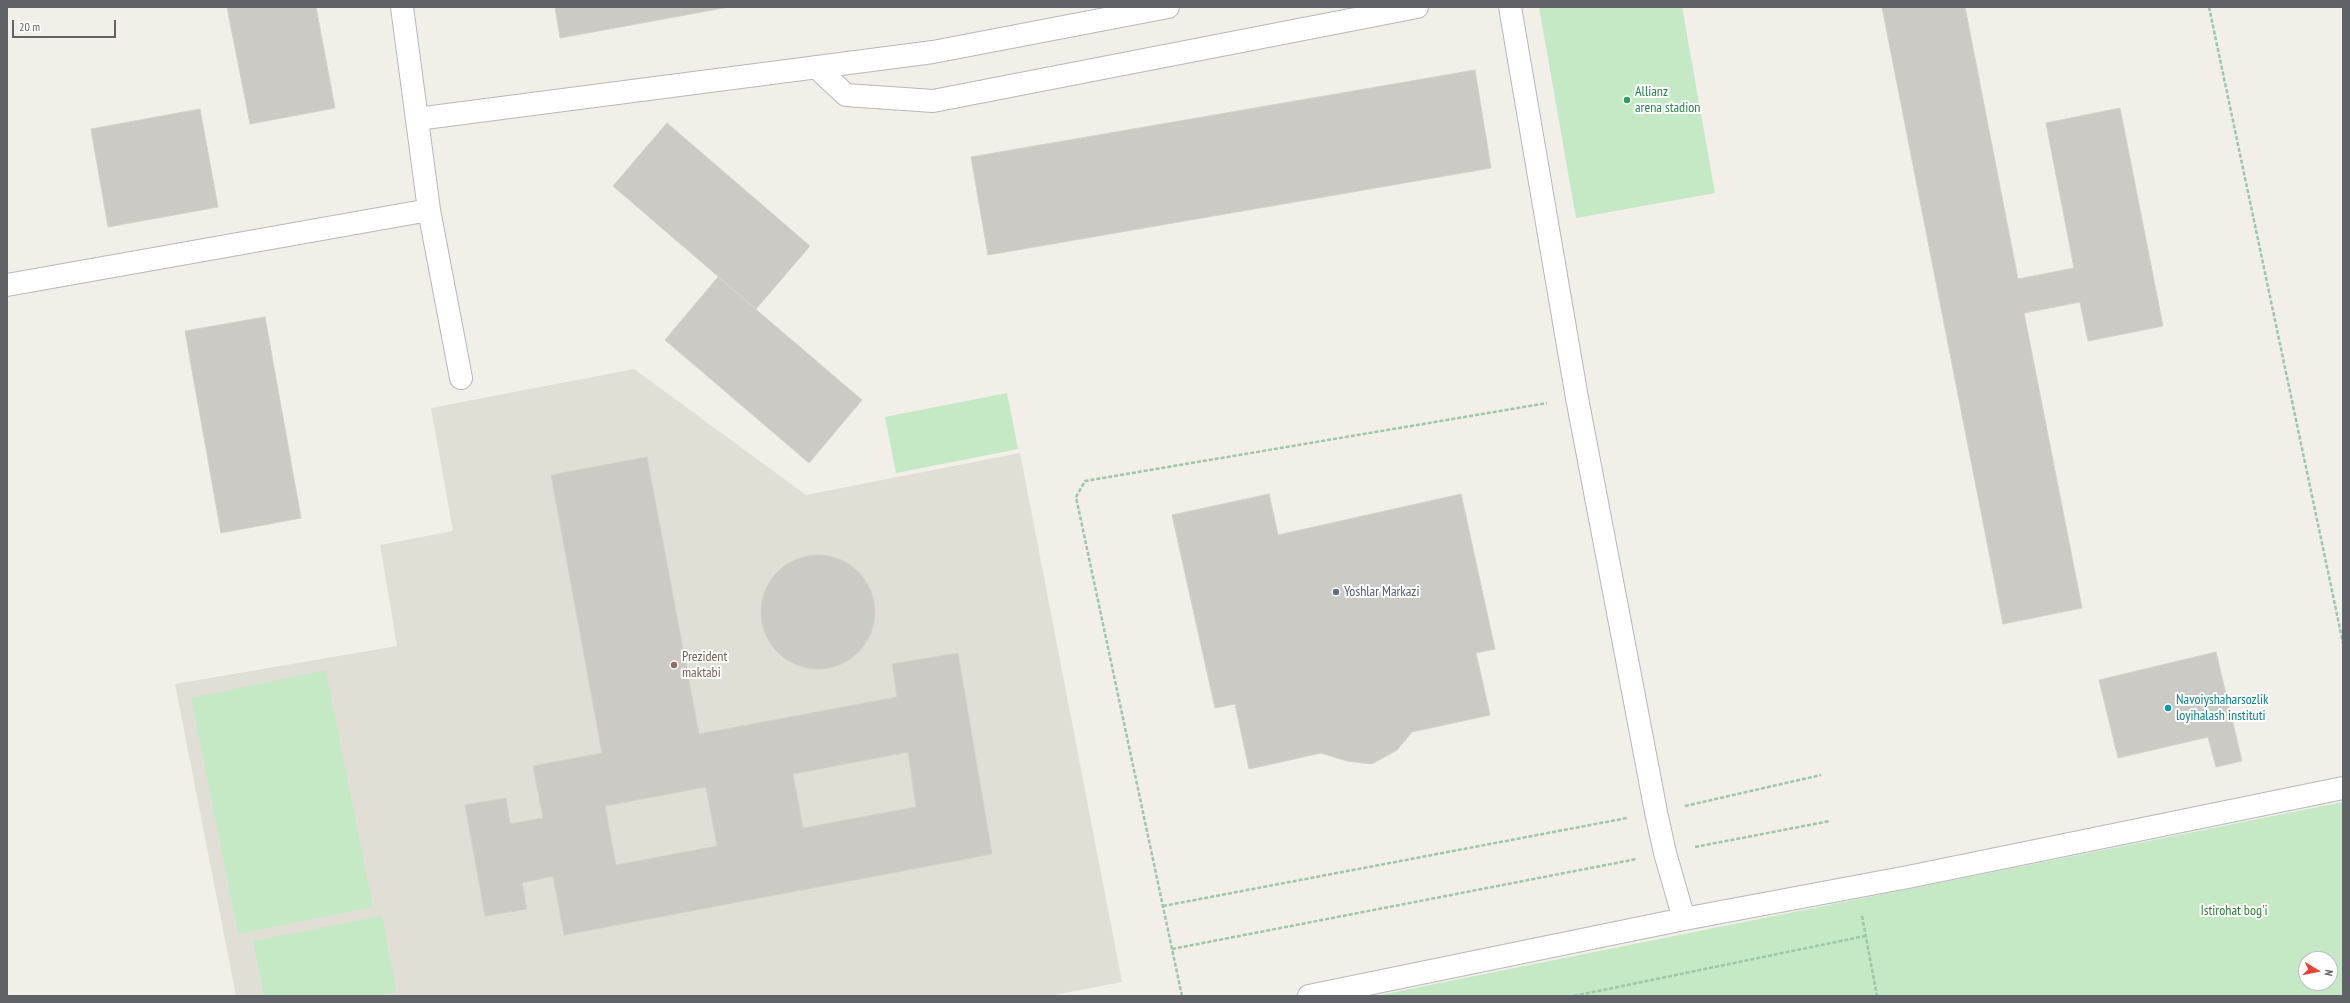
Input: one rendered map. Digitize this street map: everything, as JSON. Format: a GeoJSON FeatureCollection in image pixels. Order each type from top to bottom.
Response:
{"type":"FeatureCollection","features":[{"type":"Feature","properties":{"kind":"street"},"geometry":{"type":"LineString","coordinates":[[402,7],[429,210],[461,378]]}},
{"type":"Feature","properties":{"kind":"street"},"geometry":{"type":"LineString","coordinates":[[417,119],[934,52],[1168,7]]}},
{"type":"Feature","properties":{"kind":"street"},"geometry":{"type":"LineString","coordinates":[[816,67],[846,95],[933,101],[1417,7]]}},
{"type":"Feature","properties":{"kind":"street"},"geometry":{"type":"LineString","coordinates":[[1510,7],[1577,398],[1656,812],[1665,853],[1684,919]]}},
{"type":"Feature","properties":{"kind":"street"},"geometry":{"type":"LineString","coordinates":[[7,285],[429,210]]}},
{"type":"Feature","properties":{"kind":"street"},"geometry":{"type":"LineString","coordinates":[[1309,996],[1684,919],[1857,886],[2343,788]]}},
{"type":"Feature","properties":{"kind":"path"},"geometry":{"type":"LineString","coordinates":[[2209,7],[2343,643]]}},
{"type":"Feature","properties":{"kind":"path"},"geometry":{"type":"LineString","coordinates":[[1182,996],[1076,497],[1085,481],[1577,398]]}},
{"type":"Feature","properties":{"kind":"path"},"geometry":{"type":"LineString","coordinates":[[1163,906],[1656,812],[1821,775]]}},
{"type":"Feature","properties":{"kind":"path"},"geometry":{"type":"LineString","coordinates":[[1172,949],[1830,820]]}},
{"type":"Feature","properties":{"kind":"path"},"geometry":{"type":"LineString","coordinates":[[1857,886],[1877,996]]}},
{"type":"Feature","properties":{"kind":"path"},"geometry":{"type":"LineString","coordinates":[[1574,996],[1865,936]]}},
{"type":"Feature","properties":{"kind":"shaded area","name":"Prezident maktabi"},"geometry":{"type":"Polygon","coordinates":[[[634,369],[806,495],[1020,453],[1122,982],[1048,996],[236,996],[175,684],[397,646],[380,545],[453,531],[431,408],[634,369]]]}},
{"type":"Feature","properties":{"kind":"green space","name":"Allianz arena stadion"},"geometry":{"type":"Polygon","coordinates":[[[1539,7],[1682,7],[1715,193],[1576,218],[1539,7]]]}},
{"type":"Feature","properties":{"kind":"green space"},"geometry":{"type":"Polygon","coordinates":[[[1007,393],[1018,449],[896,473],[885,417],[1007,393]]]}},
{"type":"Feature","properties":{"kind":"green space"},"geometry":{"type":"Polygon","coordinates":[[[326,670],[373,907],[238,934],[191,698],[326,670]]]}},
{"type":"Feature","properties":{"kind":"green space","name":"Istirohat bog'i"},"geometry":{"type":"Polygon","coordinates":[[[2343,802],[2343,996],[1375,996],[2343,802]]]}},
{"type":"Feature","properties":{"kind":"green space"},"geometry":{"type":"Polygon","coordinates":[[[382,916],[397,992],[375,996],[264,996],[253,941],[382,916]]]}},
{"type":"Feature","properties":{"kind":"building"},"geometry":{"type":"Polygon","coordinates":[[[227,7],[316,7],[335,108],[250,124],[227,7]]]}},
{"type":"Feature","properties":{"kind":"building"},"geometry":{"type":"Polygon","coordinates":[[[555,7],[729,7],[560,38],[555,7]]]}},
{"type":"Feature","properties":{"kind":"building"},"geometry":{"type":"Polygon","coordinates":[[[1882,7],[1965,7],[2018,279],[2074,268],[2046,123],[2120,108],[2163,326],[2088,341],[2080,302],[2024,313],[2082,608],[2003,624],[1882,7]]]}},
{"type":"Feature","properties":{"kind":"building"},"geometry":{"type":"Polygon","coordinates":[[[1475,70],[1491,168],[988,255],[971,157],[1475,70]]]}},
{"type":"Feature","properties":{"kind":"building"},"geometry":{"type":"Polygon","coordinates":[[[200,109],[218,207],[108,227],[91,129],[200,109]]]}},
{"type":"Feature","properties":{"kind":"building"},"geometry":{"type":"Polygon","coordinates":[[[667,123],[810,246],[756,309],[613,186],[667,123]]]}},
{"type":"Feature","properties":{"kind":"building"},"geometry":{"type":"Polygon","coordinates":[[[718,277],[862,400],[809,463],[665,340],[718,277]]]}},
{"type":"Feature","properties":{"kind":"building"},"geometry":{"type":"Polygon","coordinates":[[[265,317],[301,518],[221,533],[185,331],[265,317]]]}},
{"type":"Feature","properties":{"kind":"building"},"geometry":{"type":"Polygon","coordinates":[[[647,457],[699,734],[897,697],[892,664],[958,653],[992,854],[564,935],[553,876],[522,883],[527,909],[485,916],[465,805],[506,798],[510,824],[543,818],[533,766],[602,753],[551,475],[647,457]],[[908,752],[793,774],[803,828],[916,807],[908,752]],[[706,787],[605,806],[616,865],[717,846],[706,787]]]}},
{"type":"Feature","properties":{"kind":"building","name":"Yoshlar Markazi"},"geometry":{"type":"Polygon","coordinates":[[[1269,494],[1278,535],[1461,494],[1495,649],[1476,653],[1490,715],[1412,732],[1397,750],[1372,764],[1347,761],[1321,753],[1249,769],[1235,704],[1215,708],[1172,515],[1269,494]]]}},
{"type":"Feature","properties":{"kind":"building"},"geometry":{"type":"Polygon","coordinates":[[[818,555],[840,559],[858,572],[871,590],[875,612],[871,634],[858,652],[840,665],[818,669],[796,665],[778,652],[765,634],[761,612],[765,590],[778,572],[796,559],[818,555]]]}},
{"type":"Feature","properties":{"kind":"building","name":"Navoiyshaharsozlik loyihalash instituti"},"geometry":{"type":"Polygon","coordinates":[[[2216,652],[2242,761],[2216,767],[2208,737],[2118,758],[2099,680],[2216,652]]]}},
{"type":"Feature","properties":{"kind":"place","name":"Allianz arena stadion"},"geometry":{"type":"Point","coordinates":[1627,100]}},
{"type":"Feature","properties":{"kind":"place","name":"Yoshlar Markazi"},"geometry":{"type":"Point","coordinates":[1336,592]}},
{"type":"Feature","properties":{"kind":"place","name":"Prezident maktabi"},"geometry":{"type":"Point","coordinates":[674,665]}},
{"type":"Feature","properties":{"kind":"place","name":"Navoiyshaharsozlik loyihalash instituti"},"geometry":{"type":"Point","coordinates":[2168,708]}}]}
